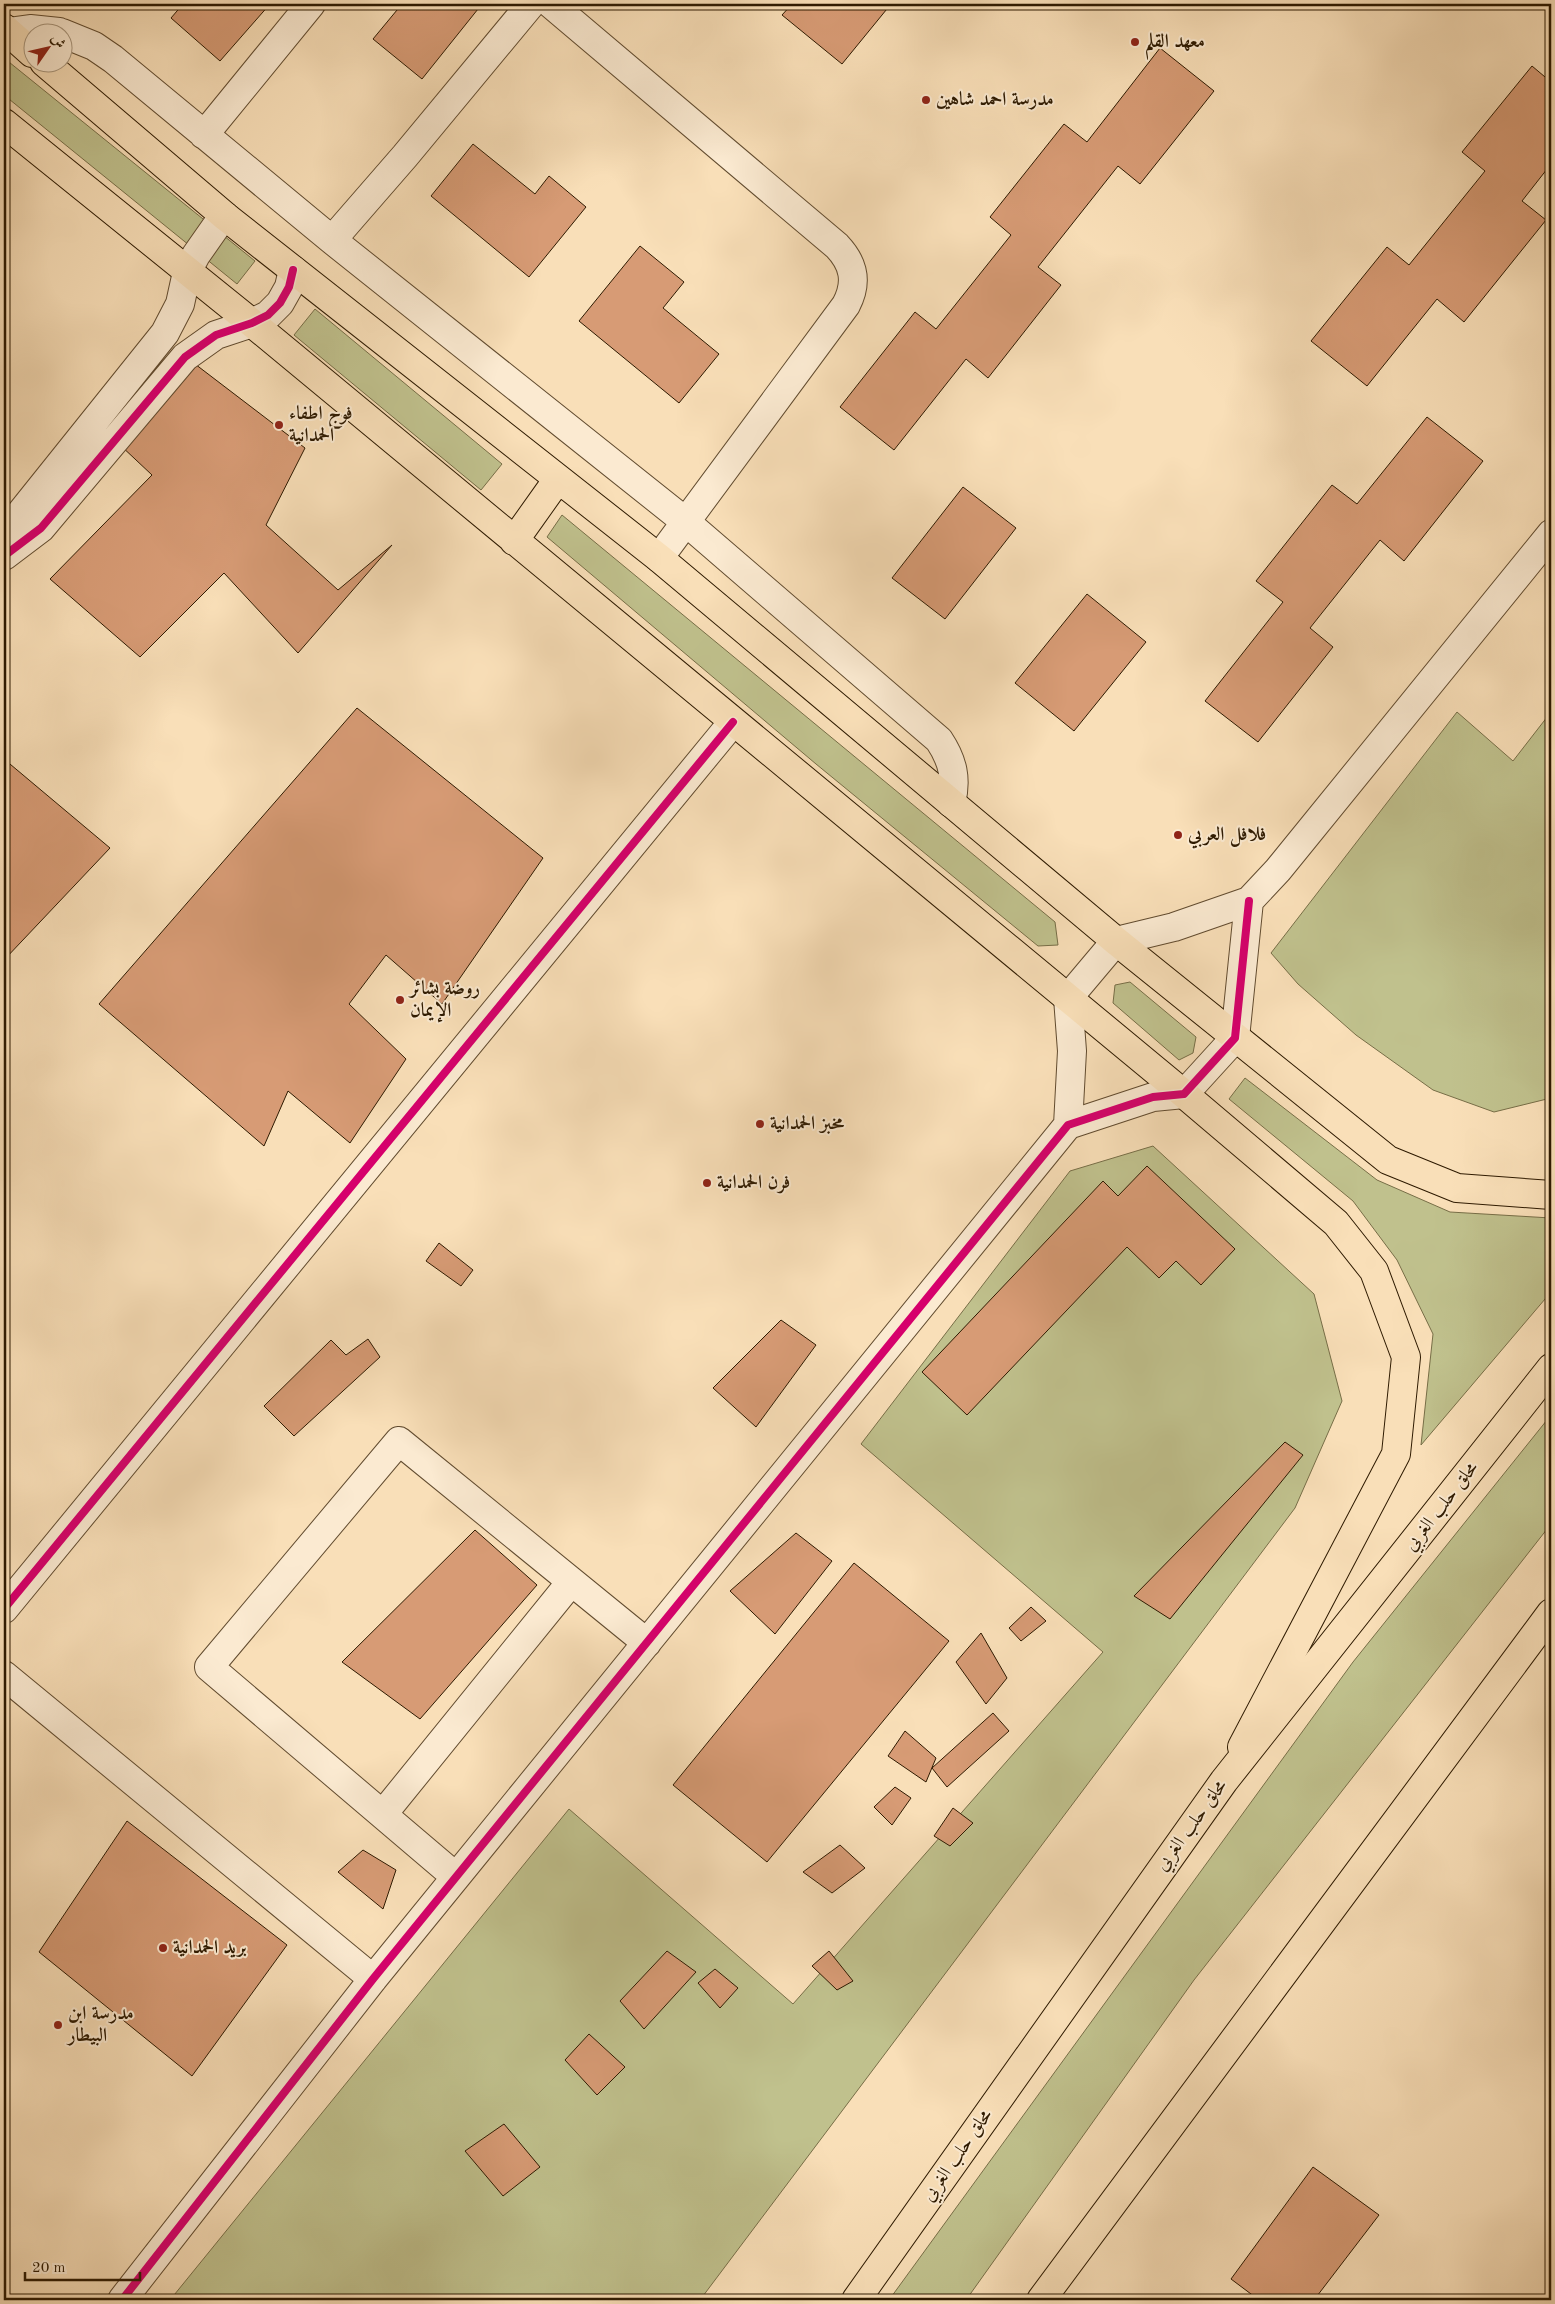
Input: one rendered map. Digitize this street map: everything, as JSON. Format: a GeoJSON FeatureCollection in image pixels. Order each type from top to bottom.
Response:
{"type":"FeatureCollection","features":[{"type":"Feature","properties":{"kind":"main road"},"geometry":{"type":"LineString","coordinates":[[6,30],[22,44]]}},
{"type":"Feature","properties":{"kind":"main road"},"geometry":{"type":"LineString","coordinates":[[56,72],[226,217],[659,558],[1116,941],[1388,1160],[1457,1188],[1551,1195]]}},
{"type":"Feature","properties":{"kind":"main road"},"geometry":{"type":"LineString","coordinates":[[4,123],[252,323],[1184,1094],[1336,1223],[1374,1271],[1406,1357],[1396,1454],[1224,1781]]}},
{"type":"Feature","properties":{"kind":"main road"},"geometry":{"type":"LineString","coordinates":[[514,541],[558,479]]}},
{"type":"Feature","properties":{"kind":"main road","name":"محلق حلب الغربي"},"geometry":{"type":"LineString","coordinates":[[856,2300],[1224,1781],[1551,1368]]}},
{"type":"Feature","properties":{"kind":"main road"},"geometry":{"type":"LineString","coordinates":[[1041,2300],[1551,1613]]}},
{"type":"Feature","properties":{"kind":"street"},"geometry":{"type":"LineString","coordinates":[[204,135],[311,4]]}},
{"type":"Feature","properties":{"kind":"street"},"geometry":{"type":"LineString","coordinates":[[332,240],[405,156],[531,4]]}},
{"type":"Feature","properties":{"kind":"street"},"geometry":{"type":"LineString","coordinates":[[551,4],[836,246],[850,263],[853,274],[854,284],[846,305],[659,558]]}},
{"type":"Feature","properties":{"kind":"street"},"geometry":{"type":"LineString","coordinates":[[6,30],[22,29]]}},
{"type":"Feature","properties":{"kind":"street"},"geometry":{"type":"LineString","coordinates":[[72,37],[94,46],[107,55],[332,240],[686,522],[939,740],[949,755],[954,773],[955,788],[951,803]]}},
{"type":"Feature","properties":{"kind":"street"},"geometry":{"type":"LineString","coordinates":[[4,556],[10,530],[20,514],[165,333],[180,304],[187,272],[205,240],[226,217]]}},
{"type":"Feature","properties":{"kind":"street"},"geometry":{"type":"LineString","coordinates":[[4,556],[41,528],[185,357],[216,335],[252,323],[268,315],[280,303],[289,287],[293,270]]}},
{"type":"Feature","properties":{"kind":"street"},"geometry":{"type":"LineString","coordinates":[[1068,1125],[1072,1051],[1068,998],[1116,941],[1174,927],[1250,900],[1278,870],[1551,534]]}},
{"type":"Feature","properties":{"kind":"street"},"geometry":{"type":"LineString","coordinates":[[4,1609],[733,722]]}},
{"type":"Feature","properties":{"kind":"street"},"geometry":{"type":"LineString","coordinates":[[122,2300],[373,1979],[1068,1125],[1153,1097],[1184,1094],[1235,1038],[1250,900]]}},
{"type":"Feature","properties":{"kind":"street"},"geometry":{"type":"LineString","coordinates":[[456,1877],[210,1667],[399,1441],[647,1643]]}},
{"type":"Feature","properties":{"kind":"street"},"geometry":{"type":"LineString","coordinates":[[383,1814],[571,1582]]}},
{"type":"Feature","properties":{"kind":"street"},"geometry":{"type":"LineString","coordinates":[[4,1675],[373,1979]]}},
{"type":"Feature","properties":{"kind":"green space"},"geometry":{"type":"Polygon","coordinates":[[[4,58],[255,261],[237,284],[4,95],[4,58]]]}},
{"type":"Feature","properties":{"kind":"green space"},"geometry":{"type":"Polygon","coordinates":[[[315,309],[502,464],[481,490],[294,335],[315,309]]]}},
{"type":"Feature","properties":{"kind":"green space"},"geometry":{"type":"Polygon","coordinates":[[[562,515],[1055,922],[1058,945],[1038,946],[816,764],[547,537],[562,515]]]}},
{"type":"Feature","properties":{"kind":"green space"},"geometry":{"type":"Polygon","coordinates":[[[1457,712],[1513,761],[1551,712],[1551,1098],[1494,1112],[1433,1090],[1356,1035],[1298,984],[1271,953],[1457,712]]]}},
{"type":"Feature","properties":{"kind":"green space"},"geometry":{"type":"Polygon","coordinates":[[[1130,982],[1196,1037],[1193,1053],[1179,1060],[1113,1003],[1115,985],[1130,982]]]}},
{"type":"Feature","properties":{"kind":"green space"},"geometry":{"type":"Polygon","coordinates":[[[1245,1078],[1377,1180],[1450,1212],[1551,1218],[1551,1292],[1421,1445],[1433,1334],[1397,1260],[1353,1201],[1229,1099],[1245,1078]]]}},
{"type":"Feature","properties":{"kind":"green space"},"geometry":{"type":"Polygon","coordinates":[[[1153,1146],[1314,1294],[1342,1401],[1295,1508],[700,2300],[170,2300],[569,1809],[793,2004],[1103,1652],[861,1444],[1070,1171],[1153,1146]]]}},
{"type":"Feature","properties":{"kind":"green space"},"geometry":{"type":"Polygon","coordinates":[[[1551,1415],[1551,1524],[1194,1980],[966,2300],[889,2300],[1353,1662],[1551,1415]]]}},
{"type":"Feature","properties":{"kind":"building"},"geometry":{"type":"Polygon","coordinates":[[[183,4],[270,4],[220,61],[171,18],[183,4]]]}},
{"type":"Feature","properties":{"kind":"building"},"geometry":{"type":"Polygon","coordinates":[[[402,4],[482,4],[422,79],[373,39],[402,4]]]}},
{"type":"Feature","properties":{"kind":"building"},"geometry":{"type":"Polygon","coordinates":[[[792,4],[891,4],[842,64],[782,15],[792,4]]]}},
{"type":"Feature","properties":{"kind":"building"},"geometry":{"type":"Polygon","coordinates":[[[1160,48],[1214,91],[1140,184],[1118,166],[1038,267],[1061,285],[988,378],[966,359],[894,450],[840,407],[915,312],[936,329],[1011,235],[990,217],[1064,124],[1087,142],[1160,48]]]}},
{"type":"Feature","properties":{"kind":"building"},"geometry":{"type":"Polygon","coordinates":[[[1532,66],[1551,82],[1551,164],[1522,201],[1546,220],[1464,322],[1437,299],[1367,386],[1311,341],[1387,247],[1409,265],[1485,171],[1462,152],[1532,66]]]}},
{"type":"Feature","properties":{"kind":"building"},"geometry":{"type":"Polygon","coordinates":[[[473,144],[535,194],[549,176],[586,207],[529,277],[431,196],[473,144]]]}},
{"type":"Feature","properties":{"kind":"building"},"geometry":{"type":"Polygon","coordinates":[[[640,246],[684,282],[663,308],[719,354],[679,403],[579,321],[640,246]]]}},
{"type":"Feature","properties":{"kind":"building"},"geometry":{"type":"Polygon","coordinates":[[[195,364],[305,448],[266,525],[338,590],[392,545],[298,653],[224,573],[140,657],[50,579],[152,475],[119,444],[195,364]]]}},
{"type":"Feature","properties":{"kind":"building"},"geometry":{"type":"Polygon","coordinates":[[[1427,417],[1483,461],[1404,561],[1380,540],[1310,628],[1333,647],[1258,742],[1205,701],[1283,602],[1256,581],[1332,485],[1357,504],[1427,417]]]}},
{"type":"Feature","properties":{"kind":"building"},"geometry":{"type":"Polygon","coordinates":[[[963,487],[1016,528],[945,619],[892,578],[963,487]]]}},
{"type":"Feature","properties":{"kind":"building"},"geometry":{"type":"Polygon","coordinates":[[[1087,594],[1146,642],[1074,731],[1015,683],[1087,594]]]}},
{"type":"Feature","properties":{"kind":"building"},"geometry":{"type":"Polygon","coordinates":[[[357,708],[543,858],[442,1004],[386,955],[349,1004],[406,1059],[350,1143],[288,1091],[264,1146],[99,1004],[357,708]]]}},
{"type":"Feature","properties":{"kind":"building"},"geometry":{"type":"Polygon","coordinates":[[[4,759],[110,848],[4,960],[4,759]]]}},
{"type":"Feature","properties":{"kind":"building"},"geometry":{"type":"Polygon","coordinates":[[[1147,1166],[1235,1249],[1201,1285],[1176,1261],[1159,1278],[1127,1247],[967,1415],[922,1372],[1103,1181],[1118,1196],[1147,1166]]]}},
{"type":"Feature","properties":{"kind":"building"},"geometry":{"type":"Polygon","coordinates":[[[439,1243],[473,1270],[461,1286],[426,1261],[439,1243]]]}},
{"type":"Feature","properties":{"kind":"building"},"geometry":{"type":"Polygon","coordinates":[[[781,1320],[816,1345],[756,1427],[713,1388],[781,1320]]]}},
{"type":"Feature","properties":{"kind":"building"},"geometry":{"type":"Polygon","coordinates":[[[368,1339],[380,1357],[294,1436],[264,1406],[331,1340],[346,1355],[368,1339]]]}},
{"type":"Feature","properties":{"kind":"building"},"geometry":{"type":"Polygon","coordinates":[[[1285,1442],[1303,1455],[1170,1619],[1134,1596],[1285,1442]]]}},
{"type":"Feature","properties":{"kind":"building"},"geometry":{"type":"Polygon","coordinates":[[[475,1530],[537,1585],[420,1719],[342,1662],[475,1530]]]}},
{"type":"Feature","properties":{"kind":"building"},"geometry":{"type":"Polygon","coordinates":[[[796,1533],[832,1561],[775,1634],[730,1591],[796,1533]]]}},
{"type":"Feature","properties":{"kind":"building"},"geometry":{"type":"Polygon","coordinates":[[[854,1563],[949,1641],[767,1862],[673,1785],[854,1563]]]}},
{"type":"Feature","properties":{"kind":"building"},"geometry":{"type":"Polygon","coordinates":[[[1031,1607],[1046,1621],[1021,1641],[1009,1628],[1031,1607]]]}},
{"type":"Feature","properties":{"kind":"building"},"geometry":{"type":"Polygon","coordinates":[[[981,1633],[1007,1678],[986,1704],[956,1662],[981,1633]]]}},
{"type":"Feature","properties":{"kind":"building"},"geometry":{"type":"Polygon","coordinates":[[[993,1713],[1009,1731],[947,1787],[932,1768],[993,1713]]]}},
{"type":"Feature","properties":{"kind":"building"},"geometry":{"type":"Polygon","coordinates":[[[905,1731],[936,1758],[926,1782],[888,1756],[905,1731]]]}},
{"type":"Feature","properties":{"kind":"building"},"geometry":{"type":"Polygon","coordinates":[[[895,1787],[911,1798],[892,1825],[874,1807],[895,1787]]]}},
{"type":"Feature","properties":{"kind":"building"},"geometry":{"type":"Polygon","coordinates":[[[953,1808],[973,1823],[950,1846],[934,1836],[953,1808]]]}},
{"type":"Feature","properties":{"kind":"building","name":"بريد الحمدانية"},"geometry":{"type":"Polygon","coordinates":[[[127,1821],[287,1945],[192,2076],[39,1952],[127,1821]]]}},
{"type":"Feature","properties":{"kind":"building"},"geometry":{"type":"Polygon","coordinates":[[[840,1845],[865,1868],[832,1893],[803,1872],[840,1845]]]}},
{"type":"Feature","properties":{"kind":"building"},"geometry":{"type":"Polygon","coordinates":[[[363,1850],[396,1870],[383,1909],[338,1872],[363,1850]]]}},
{"type":"Feature","properties":{"kind":"building"},"geometry":{"type":"Polygon","coordinates":[[[667,1951],[696,1972],[644,2029],[620,2001],[667,1951]]]}},
{"type":"Feature","properties":{"kind":"building"},"geometry":{"type":"Polygon","coordinates":[[[829,1951],[853,1981],[837,1990],[812,1966],[829,1951]]]}},
{"type":"Feature","properties":{"kind":"building"},"geometry":{"type":"Polygon","coordinates":[[[715,1969],[738,1988],[720,2008],[698,1983],[715,1969]]]}},
{"type":"Feature","properties":{"kind":"building"},"geometry":{"type":"Polygon","coordinates":[[[589,2034],[625,2067],[597,2095],[565,2060],[589,2034]]]}},
{"type":"Feature","properties":{"kind":"building"},"geometry":{"type":"Polygon","coordinates":[[[504,2124],[540,2167],[503,2196],[465,2151],[504,2124]]]}},
{"type":"Feature","properties":{"kind":"building"},"geometry":{"type":"Polygon","coordinates":[[[1313,2167],[1379,2215],[1314,2300],[1259,2300],[1231,2279],[1313,2167]]]}},
{"type":"Feature","properties":{"kind":"cycle path"},"geometry":{"type":"LineString","coordinates":[[4,556],[41,528],[185,357],[216,335],[252,323],[268,315],[280,303],[289,287],[293,270]]}},
{"type":"Feature","properties":{"kind":"cycle path"},"geometry":{"type":"LineString","coordinates":[[4,1609],[733,722]]}},
{"type":"Feature","properties":{"kind":"cycle path"},"geometry":{"type":"LineString","coordinates":[[122,2300],[373,1979],[1068,1125],[1153,1097],[1184,1094],[1235,1038],[1249,901]]}},
{"type":"Feature","properties":{"kind":"place","name":"معهد القلم"},"geometry":{"type":"Point","coordinates":[1135,42]}},
{"type":"Feature","properties":{"kind":"place","name":"مدرسة احمد شاهين"},"geometry":{"type":"Point","coordinates":[926,100]}},
{"type":"Feature","properties":{"kind":"place","name":"فوج اطفاء الحمدانية"},"geometry":{"type":"Point","coordinates":[279,425]}},
{"type":"Feature","properties":{"kind":"place","name":"فلافل العربي"},"geometry":{"type":"Point","coordinates":[1178,835]}},
{"type":"Feature","properties":{"kind":"place","name":"روضة بشائر الإيمان"},"geometry":{"type":"Point","coordinates":[400,1000]}},
{"type":"Feature","properties":{"kind":"place","name":"مخبز الحمدانية"},"geometry":{"type":"Point","coordinates":[760,1124]}},
{"type":"Feature","properties":{"kind":"place","name":"فرن الحمدانية"},"geometry":{"type":"Point","coordinates":[707,1183]}},
{"type":"Feature","properties":{"kind":"place","name":"بريد الحمدانية"},"geometry":{"type":"Point","coordinates":[163,1948]}},
{"type":"Feature","properties":{"kind":"place","name":"مدرسة ابن البيطار"},"geometry":{"type":"Point","coordinates":[58,2025]}}]}
